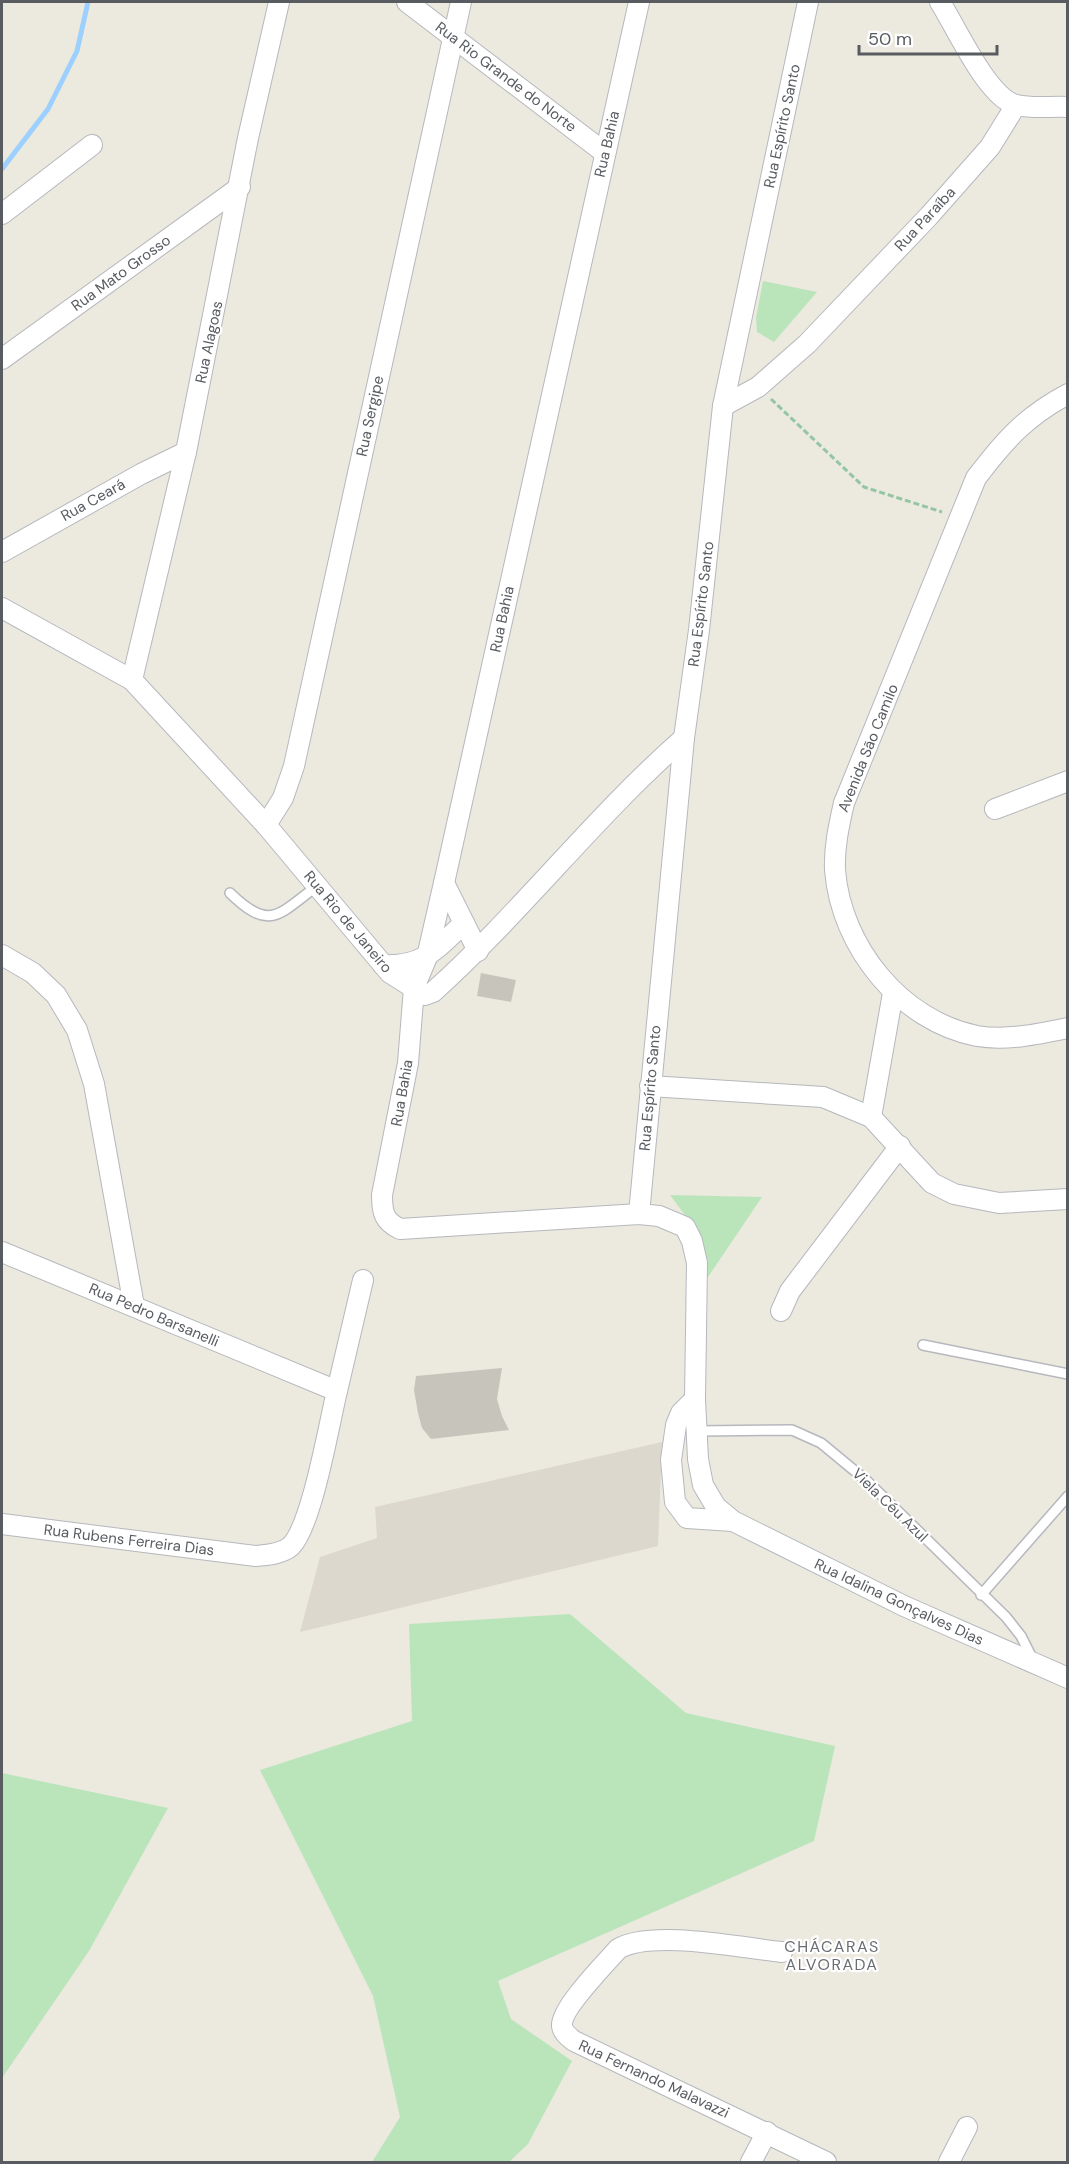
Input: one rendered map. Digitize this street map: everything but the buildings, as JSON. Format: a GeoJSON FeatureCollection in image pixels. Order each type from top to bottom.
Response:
{"type":"FeatureCollection","features":[{"type":"Feature","properties":{"kind":"street","name":"Rua Alagoas"},"geometry":{"type":"LineString","coordinates":[[132,681],[186,452],[279,2]]}},
{"type":"Feature","properties":{"kind":"street","name":"Rua Rio Grande do Norte"},"geometry":{"type":"LineString","coordinates":[[407,2],[605,153]]}},
{"type":"Feature","properties":{"kind":"street","name":"Rua Sergipe"},"geometry":{"type":"LineString","coordinates":[[266,825],[283,798],[294,766],[461,2]]}},
{"type":"Feature","properties":{"kind":"street","name":"Rua Bahia"},"geometry":{"type":"LineString","coordinates":[[639,2],[444,883],[427,957],[414,988],[408,1063],[382,1195],[382,1212],[385,1218],[388,1223],[400,1229],[639,1214]]}},
{"type":"Feature","properties":{"kind":"street","name":"Rua Espírito Santo"},"geometry":{"type":"LineString","coordinates":[[639,1214],[684,738],[699,630],[723,406],[808,2]]}},
{"type":"Feature","properties":{"kind":"street"},"geometry":{"type":"LineString","coordinates":[[940,2],[988,81],[1002,98],[1016,105],[1068,107]]}},
{"type":"Feature","properties":{"kind":"street","name":"Rua Paraíba"},"geometry":{"type":"LineString","coordinates":[[723,406],[758,387],[807,344],[929,216],[990,147],[1016,105]]}},
{"type":"Feature","properties":{"kind":"street"},"geometry":{"type":"LineString","coordinates":[[2,214],[92,145]]}},
{"type":"Feature","properties":{"kind":"street","name":"Rua Mato Grosso"},"geometry":{"type":"LineString","coordinates":[[2,359],[240,187]]}},
{"type":"Feature","properties":{"kind":"street","name":"Avenida São Camilo"},"geometry":{"type":"LineString","coordinates":[[1068,394],[1042,408],[1006,438],[976,478],[844,803],[836,836],[835,872],[845,911],[859,946],[893,993],[948,1028],[979,1036],[1028,1036],[1068,1028]]}},
{"type":"Feature","properties":{"kind":"street","name":"Rua Ceará"},"geometry":{"type":"LineString","coordinates":[[2,552],[141,474],[186,452]]}},
{"type":"Feature","properties":{"kind":"street","name":"Rua Rio de Janeiro"},"geometry":{"type":"LineString","coordinates":[[2,608],[132,681],[266,825],[383,965],[398,980],[414,988]]}},
{"type":"Feature","properties":{"kind":"street"},"geometry":{"type":"LineString","coordinates":[[414,988],[425,995],[433,992],[478,951],[636,781],[684,738]]}},
{"type":"Feature","properties":{"kind":"street"},"geometry":{"type":"LineString","coordinates":[[995,809],[1068,781]]}},
{"type":"Feature","properties":{"kind":"street"},"geometry":{"type":"LineString","coordinates":[[444,883],[478,951]]}},
{"type":"Feature","properties":{"kind":"street"},"geometry":{"type":"LineString","coordinates":[[383,965],[410,965],[427,957],[464,923]]}},
{"type":"Feature","properties":{"kind":"street"},"geometry":{"type":"LineString","coordinates":[[2,955],[33,973],[57,995],[77,1030],[94,1084],[134,1306]]}},
{"type":"Feature","properties":{"kind":"street"},"geometry":{"type":"LineString","coordinates":[[872,1118],[893,993]]}},
{"type":"Feature","properties":{"kind":"street"},"geometry":{"type":"LineString","coordinates":[[650,1086],[823,1097],[872,1118],[932,1183],[954,1194],[999,1203],[1068,1199]]}},
{"type":"Feature","properties":{"kind":"street"},"geometry":{"type":"LineString","coordinates":[[781,1311],[790,1291],[900,1146]]}},
{"type":"Feature","properties":{"kind":"street"},"geometry":{"type":"LineString","coordinates":[[639,1214],[675,1220],[685,1227],[692,1241],[697,1263],[695,1399]]}},
{"type":"Feature","properties":{"kind":"street","name":"Rua Pedro Barsanelli"},"geometry":{"type":"LineString","coordinates":[[2,1252],[337,1391]]}},
{"type":"Feature","properties":{"kind":"street"},"geometry":{"type":"LineString","coordinates":[[337,1391],[363,1280]]}},
{"type":"Feature","properties":{"kind":"street","name":"Rua Rubens Ferreira Dias"},"geometry":{"type":"LineString","coordinates":[[2,1524],[256,1556],[274,1554],[290,1546],[303,1525],[337,1391]]}},
{"type":"Feature","properties":{"kind":"street","name":"Rua Idalina Gonçalves Dias"},"geometry":{"type":"LineString","coordinates":[[695,1399],[703,1485],[716,1507],[733,1521],[904,1606],[1068,1678]]}},
{"type":"Feature","properties":{"kind":"street","name":"Rua Idalina Gonçalves Dias"},"geometry":{"type":"LineString","coordinates":[[695,1399],[681,1413],[676,1425],[671,1460],[675,1503],[687,1518],[733,1521]]}},
{"type":"Feature","properties":{"kind":"street","name":"Rua Fernando Malavazzi"},"geometry":{"type":"LineString","coordinates":[[782,1952],[657,1940],[629,1942],[618,1949],[566,2011],[562,2027],[574,2041],[767,2132],[826,2163]]}},
{"type":"Feature","properties":{"kind":"street"},"geometry":{"type":"LineString","coordinates":[[949,2163],[967,2127]]}},
{"type":"Feature","properties":{"kind":"street"},"geometry":{"type":"LineString","coordinates":[[751,2163],[767,2132]]}},
{"type":"Feature","properties":{"kind":"lane"},"geometry":{"type":"LineString","coordinates":[[230,893],[245,907],[261,917],[273,916],[317,886]]}},
{"type":"Feature","properties":{"kind":"lane"},"geometry":{"type":"LineString","coordinates":[[923,1345],[1068,1374]]}},
{"type":"Feature","properties":{"kind":"lane","name":"Viela Céu Azul"},"geometry":{"type":"LineString","coordinates":[[697,1431],[777,1428],[808,1435],[867,1481],[1013,1626],[1037,1666]]}},
{"type":"Feature","properties":{"kind":"lane"},"geometry":{"type":"LineString","coordinates":[[981,1595],[1068,1496]]}},
{"type":"Feature","properties":{"kind":"path"},"geometry":{"type":"LineString","coordinates":[[758,387],[864,488],[960,518]]}},
{"type":"Feature","properties":{"kind":"shaded area"},"geometry":{"type":"Polygon","coordinates":[[[662,1442],[658,1546],[300,1632],[320,1557],[377,1538],[375,1507],[662,1442]]]}},
{"type":"Feature","properties":{"kind":"green space"},"geometry":{"type":"Polygon","coordinates":[[[763,281],[817,292],[774,342],[757,332],[756,318],[763,281]]]}},
{"type":"Feature","properties":{"kind":"green space"},"geometry":{"type":"Polygon","coordinates":[[[670,1195],[762,1197],[706,1280],[696,1230],[670,1195]]]}},
{"type":"Feature","properties":{"kind":"green space"},"geometry":{"type":"Polygon","coordinates":[[[570,1614],[686,1713],[835,1746],[814,1841],[498,1981],[511,2019],[572,2061],[528,2144],[509,2162],[372,2162],[400,2117],[373,1996],[260,1770],[412,1721],[409,1624],[570,1614]]]}},
{"type":"Feature","properties":{"kind":"green space"},"geometry":{"type":"Polygon","coordinates":[[[2,1773],[168,1808],[89,1951],[2,2078],[2,1773]]]}},
{"type":"Feature","properties":{"kind":"waterway"},"geometry":{"type":"LineString","coordinates":[[2,169],[48,109],[77,51],[88,2]]}},
{"type":"Feature","properties":{"kind":"district","name":"CHÁCARAS ALVORADA"},"geometry":{"type":"Point","coordinates":[832,1955]}}]}
